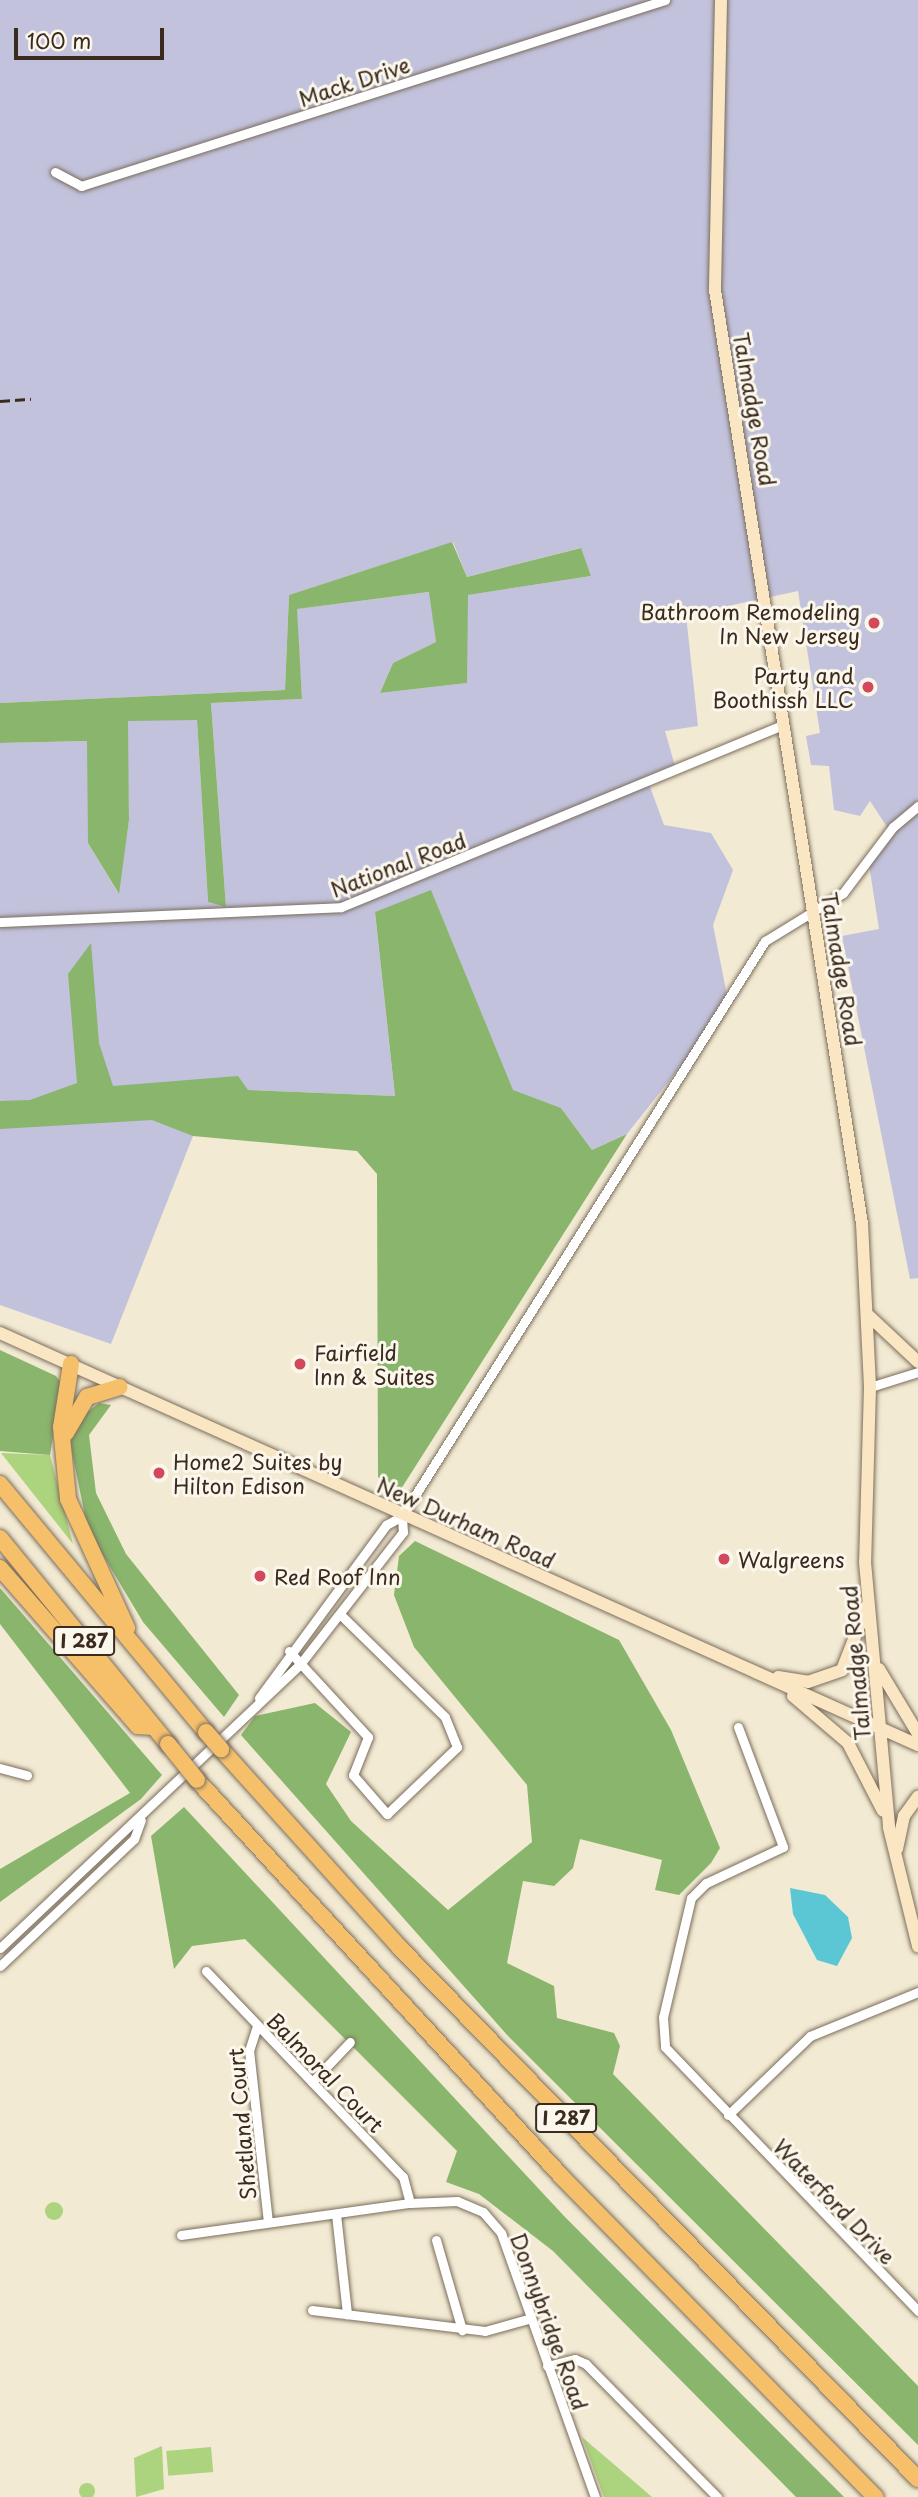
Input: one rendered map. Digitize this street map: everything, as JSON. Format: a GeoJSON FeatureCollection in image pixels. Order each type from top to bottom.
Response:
{"type":"FeatureCollection","features":[{"type":"Feature","properties":{"kind":"highway"},"geometry":{"type":"LineString","coordinates":[[71,1364],[61,1449],[80,1536],[146,1664]]}},
{"type":"Feature","properties":{"kind":"highway"},"geometry":{"type":"LineString","coordinates":[[61,1449],[81,1402],[119,1387]]}},
{"type":"Feature","properties":{"kind":"highway","name":"I 287"},"geometry":{"type":"LineString","coordinates":[[0,1484],[146,1664],[400,1948],[918,2479]]}},
{"type":"Feature","properties":{"kind":"highway","name":"I 287"},"geometry":{"type":"LineString","coordinates":[[0,1538],[197,1780],[552,2167],[875,2497]]}},
{"type":"Feature","properties":{"kind":"highway"},"geometry":{"type":"LineString","coordinates":[[0,1568],[138,1726],[153,1727]]}},
{"type":"Feature","properties":{"kind":"street","name":"Mack Drive"},"geometry":{"type":"LineString","coordinates":[[55,173],[81,186],[665,0]]}},
{"type":"Feature","properties":{"kind":"street","name":"Talmadge Road"},"geometry":{"type":"LineString","coordinates":[[721,0],[715,290],[862,1223],[869,1316],[869,1599],[889,1828],[918,1946]]}},
{"type":"Feature","properties":{"kind":"street","name":"National Road"},"geometry":{"type":"LineString","coordinates":[[0,922],[341,907],[783,724]]}},
{"type":"Feature","properties":{"kind":"street"},"geometry":{"type":"LineString","coordinates":[[258,1699],[289,1651],[386,1525],[402,1516],[765,941],[855,881],[893,827],[918,806]]}},
{"type":"Feature","properties":{"kind":"street"},"geometry":{"type":"LineString","coordinates":[[869,1316],[918,1362]]}},
{"type":"Feature","properties":{"kind":"street","name":"New Durham Road"},"geometry":{"type":"LineString","coordinates":[[0,1333],[402,1516],[918,1745]]}},
{"type":"Feature","properties":{"kind":"street"},"geometry":{"type":"LineString","coordinates":[[870,1387],[918,1372]]}},
{"type":"Feature","properties":{"kind":"street"},"geometry":{"type":"LineString","coordinates":[[0,1948],[111,1841],[141,1820],[258,1699],[301,1663],[342,1616],[403,1532],[402,1516]]}},
{"type":"Feature","properties":{"kind":"street"},"geometry":{"type":"LineString","coordinates":[[761,1674],[808,1682],[842,1670],[852,1659],[869,1599]]}},
{"type":"Feature","properties":{"kind":"street"},"geometry":{"type":"LineString","coordinates":[[289,1651],[368,1737],[354,1766],[356,1784],[387,1814],[457,1748],[444,1717],[342,1616]]}},
{"type":"Feature","properties":{"kind":"street"},"geometry":{"type":"LineString","coordinates":[[875,1660],[918,1734]]}},
{"type":"Feature","properties":{"kind":"street"},"geometry":{"type":"LineString","coordinates":[[761,1674],[848,1743],[874,1785],[889,1828]]}},
{"type":"Feature","properties":{"kind":"street","name":"Waterford Drive"},"geometry":{"type":"LineString","coordinates":[[738,1727],[783,1847],[706,1883],[691,1898],[662,2025],[670,2056],[918,2311]]}},
{"type":"Feature","properties":{"kind":"street"},"geometry":{"type":"LineString","coordinates":[[0,1768],[27,1775]]}},
{"type":"Feature","properties":{"kind":"street"},"geometry":{"type":"LineString","coordinates":[[896,1856],[904,1816],[918,1797]]}},
{"type":"Feature","properties":{"kind":"street"},"geometry":{"type":"LineString","coordinates":[[0,1966],[96,1871],[134,1839],[141,1820]]}},
{"type":"Feature","properties":{"kind":"street","name":"Balmoral Court"},"geometry":{"type":"LineString","coordinates":[[206,1971],[403,2177],[410,2203]]}},
{"type":"Feature","properties":{"kind":"street"},"geometry":{"type":"LineString","coordinates":[[728,2115],[810,2036],[918,1992]]}},
{"type":"Feature","properties":{"kind":"street","name":"Shetland Court"},"geometry":{"type":"LineString","coordinates":[[257,2026],[249,2050],[268,2222]]}},
{"type":"Feature","properties":{"kind":"street"},"geometry":{"type":"LineString","coordinates":[[312,2082],[350,2042]]}},
{"type":"Feature","properties":{"kind":"street","name":"Donnybridge Road"},"geometry":{"type":"LineString","coordinates":[[181,2235],[410,2203],[457,2201],[483,2211],[501,2232],[528,2319],[595,2497]]}},
{"type":"Feature","properties":{"kind":"street"},"geometry":{"type":"LineString","coordinates":[[336,2214],[346,2314]]}},
{"type":"Feature","properties":{"kind":"street"},"geometry":{"type":"LineString","coordinates":[[436,2240],[462,2330]]}},
{"type":"Feature","properties":{"kind":"street"},"geometry":{"type":"LineString","coordinates":[[312,2311],[462,2330],[528,2319]]}},
{"type":"Feature","properties":{"kind":"street"},"geometry":{"type":"LineString","coordinates":[[547,2366],[575,2359],[586,2364],[717,2497]]}},
{"type":"Feature","properties":{"kind":"shaded area"},"geometry":{"type":"Polygon","coordinates":[[[0,0],[918,0],[918,1278],[910,1279],[842,936],[879,929],[868,858],[889,830],[870,801],[860,816],[834,810],[829,766],[811,765],[806,736],[820,733],[798,591],[686,615],[698,726],[665,731],[677,773],[649,784],[664,825],[711,833],[733,870],[713,925],[729,1005],[627,1134],[592,1150],[561,1108],[513,1091],[431,891],[375,913],[395,1096],[248,1090],[193,1136],[111,1344],[0,1305],[0,743],[88,741],[88,843],[118,893],[129,820],[127,720],[197,720],[208,902],[226,907],[211,703],[302,699],[296,609],[430,592],[436,642],[393,663],[380,693],[467,683],[467,595],[591,576],[580,548],[467,577],[453,542],[289,595],[285,690],[0,703],[0,0]]]}},
{"type":"Feature","properties":{"kind":"green space"},"geometry":{"type":"Polygon","coordinates":[[[452,542],[467,577],[581,548],[591,576],[468,595],[467,683],[380,693],[393,663],[436,642],[429,592],[297,609],[302,699],[211,703],[226,907],[208,902],[197,720],[128,721],[129,820],[119,894],[88,843],[87,741],[0,743],[0,703],[285,690],[289,595],[452,542]]]}},
{"type":"Feature","properties":{"kind":"green space"},"geometry":{"type":"Polygon","coordinates":[[[431,890],[513,1090],[561,1108],[592,1150],[627,1134],[401,1489],[378,1477],[377,1174],[357,1151],[193,1136],[152,1120],[0,1129],[0,1101],[30,1100],[77,1083],[68,974],[91,943],[99,1043],[113,1086],[238,1076],[248,1090],[395,1096],[375,912],[431,890]]]}},
{"type":"Feature","properties":{"kind":"green space"},"geometry":{"type":"Polygon","coordinates":[[[0,1350],[56,1376],[62,1384],[50,1455],[0,1451],[0,1350]]]}},
{"type":"Feature","properties":{"kind":"green space"},"geometry":{"type":"Polygon","coordinates":[[[99,1403],[111,1405],[89,1435],[96,1493],[126,1554],[239,1695],[224,1717],[143,1622],[88,1530],[70,1443],[82,1416],[99,1403]]]}},
{"type":"Feature","properties":{"kind":"green space"},"geometry":{"type":"Polygon","coordinates":[[[1,1453],[50,1455],[73,1544],[1,1453]]]}},
{"type":"Feature","properties":{"kind":"green space"},"geometry":{"type":"Polygon","coordinates":[[[415,1541],[619,1640],[671,1730],[720,1848],[711,1863],[679,1895],[655,1890],[662,1860],[580,1839],[573,1868],[554,1886],[523,1881],[507,1963],[554,1986],[557,2018],[614,2033],[620,2046],[613,2074],[918,2386],[918,2445],[508,2036],[241,1735],[255,1716],[315,1703],[351,1732],[326,1784],[351,1821],[448,1910],[532,1842],[527,1785],[414,1647],[394,1595],[399,1556],[415,1541]]]}},
{"type":"Feature","properties":{"kind":"green space"},"geometry":{"type":"Polygon","coordinates":[[[0,1588],[162,1775],[141,1799],[0,1902],[0,1869],[130,1793],[0,1624],[0,1588]]]}},
{"type":"Feature","properties":{"kind":"green space"},"geometry":{"type":"Polygon","coordinates":[[[184,1807],[564,2216],[844,2497],[796,2497],[553,2251],[479,2194],[446,2182],[457,2151],[245,1939],[192,1946],[174,1969],[151,1836],[184,1807]]]}},
{"type":"Feature","properties":{"kind":"green space"},"geometry":{"type":"Polygon","coordinates":[[[50,2202],[58,2202],[63,2211],[61,2218],[50,2220],[45,2215],[45,2207],[50,2202]]]}},
{"type":"Feature","properties":{"kind":"green space"},"geometry":{"type":"Polygon","coordinates":[[[582,2437],[652,2497],[604,2497],[582,2437]]]}},
{"type":"Feature","properties":{"kind":"green space"},"geometry":{"type":"Polygon","coordinates":[[[162,2446],[164,2489],[136,2497],[134,2458],[162,2446]]]}},
{"type":"Feature","properties":{"kind":"green space"},"geometry":{"type":"Polygon","coordinates":[[[211,2447],[213,2472],[168,2476],[166,2451],[211,2447]]]}},
{"type":"Feature","properties":{"kind":"green space"},"geometry":{"type":"Polygon","coordinates":[[[87,2483],[93,2485],[93,2497],[87,2499],[81,2497],[79,2491],[81,2485],[87,2483]]]}},
{"type":"Feature","properties":{"kind":"water"},"geometry":{"type":"Polygon","coordinates":[[[790,1888],[825,1895],[848,1917],[852,1938],[837,1966],[817,1960],[793,1914],[790,1888]]]}},
{"type":"Feature","properties":{"kind":"railway"},"geometry":{"type":"LineString","coordinates":[[0,401],[31,399]]}},
{"type":"Feature","properties":{"kind":"place","name":"Bathroom Remodeling In New Jersey"},"geometry":{"type":"Point","coordinates":[874,623]}},
{"type":"Feature","properties":{"kind":"place","name":"Party and Boothissh LLC"},"geometry":{"type":"Point","coordinates":[868,687]}},
{"type":"Feature","properties":{"kind":"place","name":"Fairfield Inn & Suites"},"geometry":{"type":"Point","coordinates":[300,1364]}},
{"type":"Feature","properties":{"kind":"place","name":"Home2 Suites by Hilton Edison"},"geometry":{"type":"Point","coordinates":[159,1473]}},
{"type":"Feature","properties":{"kind":"place","name":"Walgreens"},"geometry":{"type":"Point","coordinates":[724,1559]}},
{"type":"Feature","properties":{"kind":"place","name":"Red Roof Inn"},"geometry":{"type":"Point","coordinates":[260,1576]}}]}
